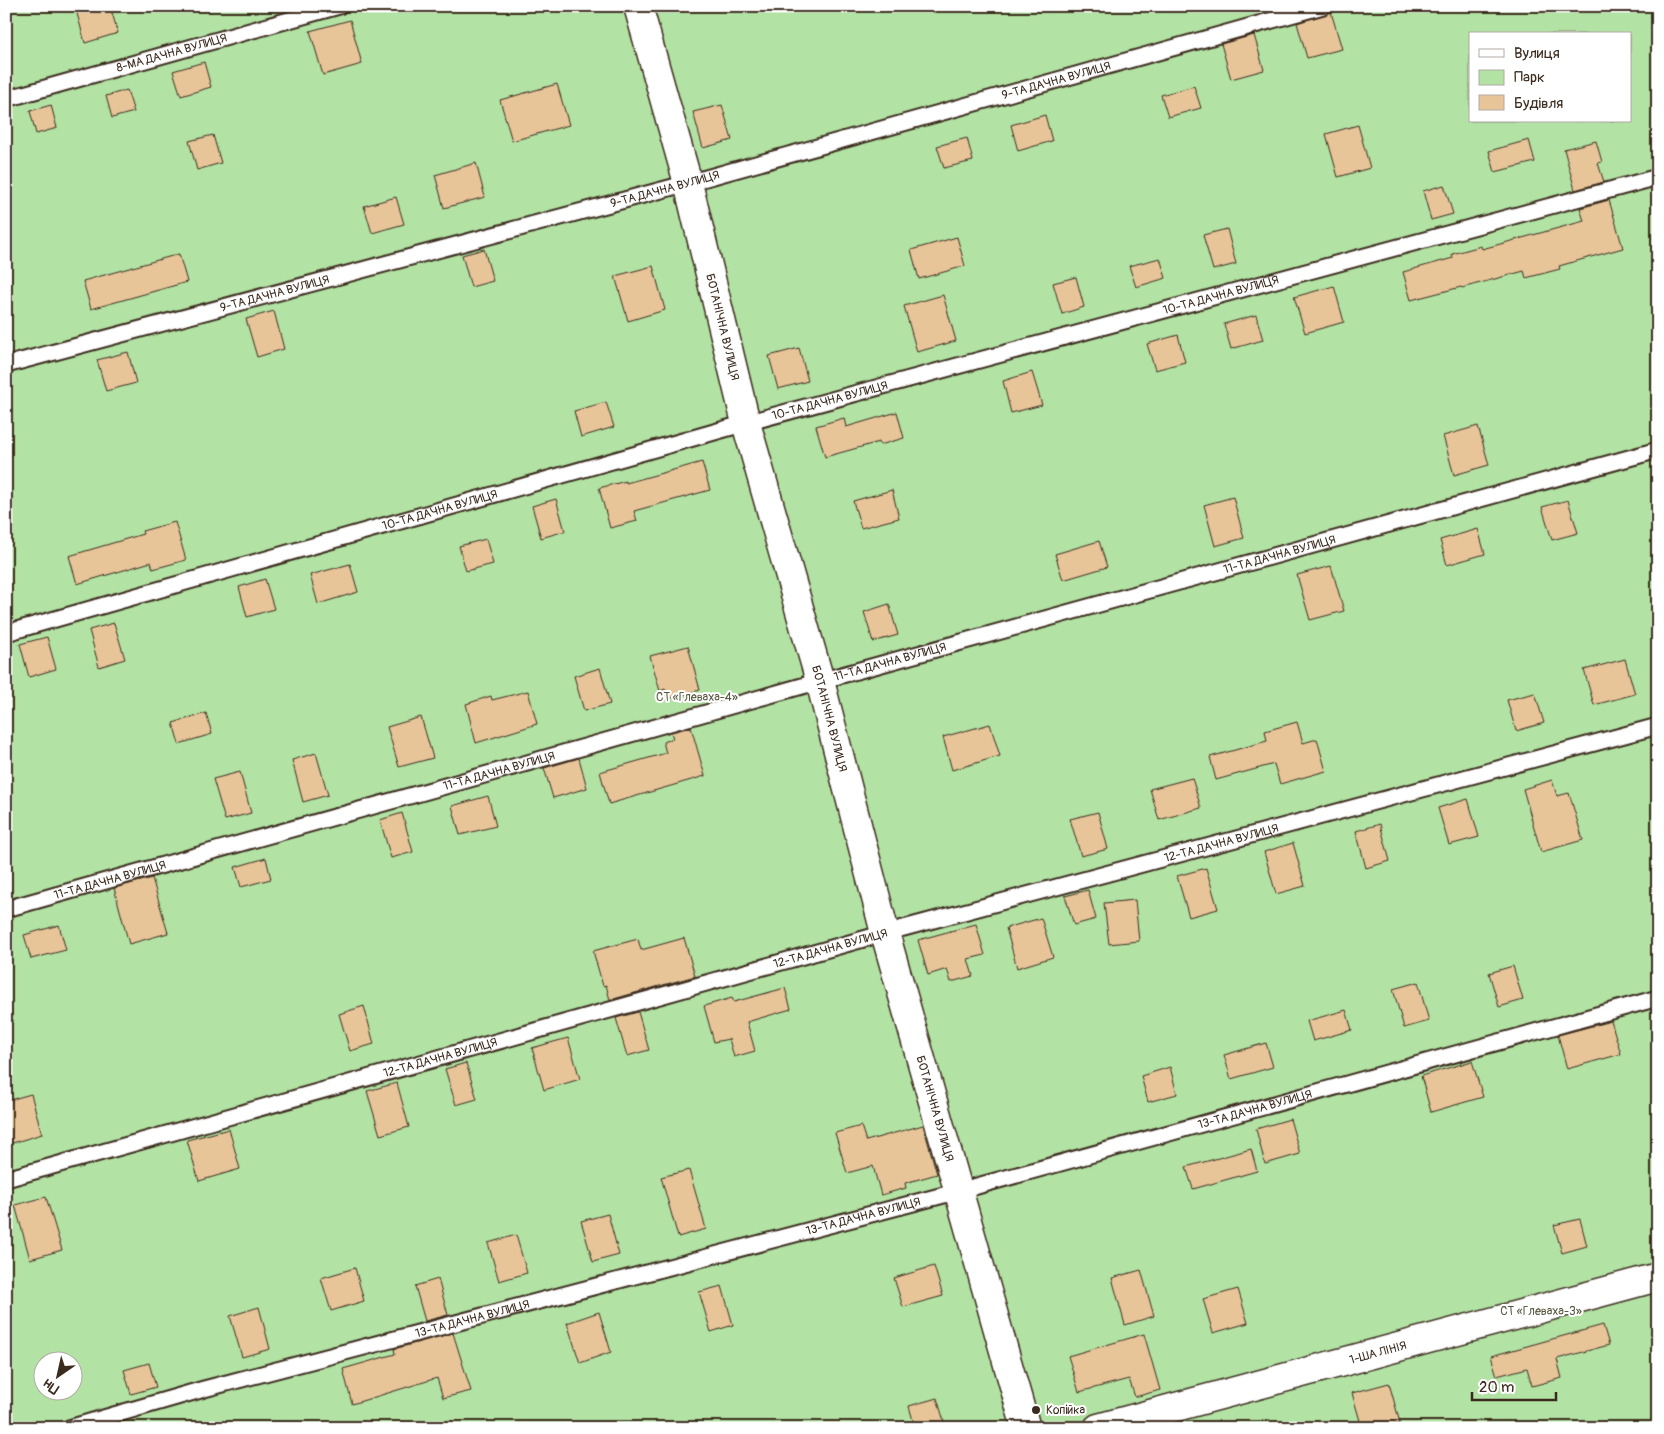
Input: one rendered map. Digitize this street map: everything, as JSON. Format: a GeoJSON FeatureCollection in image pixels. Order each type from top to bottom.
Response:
{"type":"FeatureCollection","features":[{"type":"Feature","properties":{"kind":"street","name":"БОТАНІЧНА ВУЛИЦЯ"},"geometry":{"type":"LineString","coordinates":[[638,6],[688,183],[746,423],[820,681],[885,933],[1026,1428]]}},
{"type":"Feature","properties":{"kind":"street","name":"1-ША ЛІНІЯ"},"geometry":{"type":"LineString","coordinates":[[1098,1428],[1658,1277]]}},
{"type":"Feature","properties":{"kind":"lane","name":"8-МА ДАЧНА ВУЛИЦЯ"},"geometry":{"type":"LineString","coordinates":[[6,99],[339,6]]}},
{"type":"Feature","properties":{"kind":"lane","name":"9-ТА ДАЧНА ВУЛИЦЯ"},"geometry":{"type":"LineString","coordinates":[[6,365],[688,183],[1323,6]]}},
{"type":"Feature","properties":{"kind":"lane","name":"10-ТА ДАЧНА ВУЛИЦЯ"},"geometry":{"type":"LineString","coordinates":[[6,633],[746,423],[1658,177]]}},
{"type":"Feature","properties":{"kind":"lane","name":"11-ТА ДАЧНА ВУЛИЦЯ"},"geometry":{"type":"LineString","coordinates":[[6,909],[820,681],[1658,450]]}},
{"type":"Feature","properties":{"kind":"lane","name":"12-ТА ДАЧНА ВУЛИЦЯ"},"geometry":{"type":"LineString","coordinates":[[6,1179],[885,933],[1658,726]]}},
{"type":"Feature","properties":{"kind":"lane","name":"13-ТА ДАЧНА ВУЛИЦЯ"},"geometry":{"type":"LineString","coordinates":[[69,1428],[223,1384],[959,1191],[1658,998]]}},
{"type":"Feature","properties":{"kind":"green space","name":"СТ «Глеваха-4»"},"geometry":{"type":"Polygon","coordinates":[[[6,6],[1658,6],[1658,1428],[6,1428],[6,6]]]}},
{"type":"Feature","properties":{"kind":"building"},"geometry":{"type":"Polygon","coordinates":[[[75,6],[110,6],[118,33],[85,43],[75,6]]]}},
{"type":"Feature","properties":{"kind":"building"},"geometry":{"type":"Polygon","coordinates":[[[1331,12],[1342,49],[1307,58],[1297,23],[1331,12]]]}},
{"type":"Feature","properties":{"kind":"building"},"geometry":{"type":"Polygon","coordinates":[[[350,20],[362,64],[323,75],[310,31],[350,20]]]}},
{"type":"Feature","properties":{"kind":"building"},"geometry":{"type":"Polygon","coordinates":[[[1254,35],[1264,70],[1231,79],[1221,44],[1254,35]]]}},
{"type":"Feature","properties":{"kind":"building"},"geometry":{"type":"Polygon","coordinates":[[[204,62],[211,87],[181,96],[173,71],[204,62]]]}},
{"type":"Feature","properties":{"kind":"building"},"geometry":{"type":"Polygon","coordinates":[[[557,84],[569,125],[512,141],[500,100],[557,84]]]}},
{"type":"Feature","properties":{"kind":"building"},"geometry":{"type":"Polygon","coordinates":[[[1194,86],[1201,108],[1168,117],[1161,95],[1194,86]]]}},
{"type":"Feature","properties":{"kind":"building"},"geometry":{"type":"Polygon","coordinates":[[[127,90],[134,112],[112,118],[106,96],[127,90]]]}},
{"type":"Feature","properties":{"kind":"building"},"geometry":{"type":"Polygon","coordinates":[[[51,105],[57,128],[36,134],[30,111],[51,105]]]}},
{"type":"Feature","properties":{"kind":"building"},"geometry":{"type":"Polygon","coordinates":[[[722,105],[732,140],[703,148],[693,112],[722,105]]]}},
{"type":"Feature","properties":{"kind":"building"},"geometry":{"type":"Polygon","coordinates":[[[1045,115],[1052,141],[1018,151],[1011,125],[1045,115]]]}},
{"type":"Feature","properties":{"kind":"building"},"geometry":{"type":"Polygon","coordinates":[[[1358,125],[1370,168],[1338,177],[1326,134],[1358,125]]]}},
{"type":"Feature","properties":{"kind":"building"},"geometry":{"type":"Polygon","coordinates":[[[213,135],[221,163],[197,170],[189,141],[213,135]]]}},
{"type":"Feature","properties":{"kind":"building"},"geometry":{"type":"Polygon","coordinates":[[[967,138],[973,161],[944,168],[937,146],[967,138]]]}},
{"type":"Feature","properties":{"kind":"building"},"geometry":{"type":"Polygon","coordinates":[[[1529,140],[1535,162],[1495,172],[1489,151],[1529,140]]]}},
{"type":"Feature","properties":{"kind":"building"},"geometry":{"type":"Polygon","coordinates":[[[1596,141],[1602,162],[1598,163],[1604,182],[1575,190],[1564,149],[1596,141]]]}},
{"type":"Feature","properties":{"kind":"building"},"geometry":{"type":"Polygon","coordinates":[[[476,163],[485,197],[444,208],[435,175],[476,163]]]}},
{"type":"Feature","properties":{"kind":"building"},"geometry":{"type":"Polygon","coordinates":[[[1444,185],[1453,214],[1431,220],[1423,191],[1444,185]]]}},
{"type":"Feature","properties":{"kind":"building"},"geometry":{"type":"Polygon","coordinates":[[[396,197],[404,224],[372,233],[364,206],[396,197]]]}},
{"type":"Feature","properties":{"kind":"building"},"geometry":{"type":"Polygon","coordinates":[[[1609,200],[1623,248],[1559,266],[1560,269],[1526,278],[1524,271],[1411,300],[1403,272],[1453,258],[1452,254],[1481,246],[1482,249],[1584,221],[1580,208],[1609,200]]]}},
{"type":"Feature","properties":{"kind":"building"},"geometry":{"type":"Polygon","coordinates":[[[1227,229],[1236,264],[1213,270],[1203,235],[1227,229]]]}},
{"type":"Feature","properties":{"kind":"building"},"geometry":{"type":"Polygon","coordinates":[[[957,237],[965,266],[919,279],[911,250],[957,237]]]}},
{"type":"Feature","properties":{"kind":"building"},"geometry":{"type":"Polygon","coordinates":[[[484,249],[493,281],[471,287],[462,255],[484,249]]]}},
{"type":"Feature","properties":{"kind":"building"},"geometry":{"type":"Polygon","coordinates":[[[179,254],[187,282],[91,309],[83,281],[179,254]]]}},
{"type":"Feature","properties":{"kind":"building"},"geometry":{"type":"Polygon","coordinates":[[[1160,258],[1166,278],[1136,287],[1129,266],[1160,258]]]}},
{"type":"Feature","properties":{"kind":"building"},"geometry":{"type":"Polygon","coordinates":[[[653,266],[665,310],[628,321],[615,276],[653,266]]]}},
{"type":"Feature","properties":{"kind":"building"},"geometry":{"type":"Polygon","coordinates":[[[1076,277],[1084,307],[1062,314],[1053,283],[1076,277]]]}},
{"type":"Feature","properties":{"kind":"building"},"geometry":{"type":"Polygon","coordinates":[[[1334,286],[1344,322],[1305,333],[1294,297],[1334,286]]]}},
{"type":"Feature","properties":{"kind":"building"},"geometry":{"type":"Polygon","coordinates":[[[943,295],[956,341],[917,352],[904,306],[943,295]]]}},
{"type":"Feature","properties":{"kind":"building"},"geometry":{"type":"Polygon","coordinates":[[[274,311],[284,349],[257,357],[246,319],[274,311]]]}},
{"type":"Feature","properties":{"kind":"building"},"geometry":{"type":"Polygon","coordinates":[[[1256,315],[1263,340],[1231,349],[1224,324],[1256,315]]]}},
{"type":"Feature","properties":{"kind":"building"},"geometry":{"type":"Polygon","coordinates":[[[1178,335],[1185,362],[1155,370],[1147,344],[1178,335]]]}},
{"type":"Feature","properties":{"kind":"building"},"geometry":{"type":"Polygon","coordinates":[[[799,348],[808,381],[778,389],[769,356],[799,348]]]}},
{"type":"Feature","properties":{"kind":"building"},"geometry":{"type":"Polygon","coordinates":[[[128,352],[136,383],[106,391],[97,360],[128,352]]]}},
{"type":"Feature","properties":{"kind":"building"},"geometry":{"type":"Polygon","coordinates":[[[1032,372],[1042,405],[1011,413],[1003,381],[1032,372]]]}},
{"type":"Feature","properties":{"kind":"building"},"geometry":{"type":"Polygon","coordinates":[[[606,402],[614,427],[581,437],[574,411],[606,402]]]}},
{"type":"Feature","properties":{"kind":"building"},"geometry":{"type":"Polygon","coordinates":[[[897,412],[904,438],[880,445],[879,442],[825,457],[816,426],[844,418],[846,427],[897,412]]]}},
{"type":"Feature","properties":{"kind":"building"},"geometry":{"type":"Polygon","coordinates":[[[1478,426],[1489,465],[1454,475],[1443,436],[1478,426]]]}},
{"type":"Feature","properties":{"kind":"building"},"geometry":{"type":"Polygon","coordinates":[[[702,462],[710,490],[634,511],[637,521],[610,528],[599,488],[626,481],[626,483],[702,462]]]}},
{"type":"Feature","properties":{"kind":"building"},"geometry":{"type":"Polygon","coordinates":[[[892,490],[899,518],[861,528],[853,501],[892,490]]]}},
{"type":"Feature","properties":{"kind":"building"},"geometry":{"type":"Polygon","coordinates":[[[1233,497],[1244,538],[1215,546],[1204,505],[1233,497]]]}},
{"type":"Feature","properties":{"kind":"building"},"geometry":{"type":"Polygon","coordinates":[[[556,499],[565,531],[541,538],[532,506],[556,499]]]}},
{"type":"Feature","properties":{"kind":"building"},"geometry":{"type":"Polygon","coordinates":[[[1568,500],[1578,533],[1552,540],[1542,507],[1568,500]]]}},
{"type":"Feature","properties":{"kind":"building"},"geometry":{"type":"Polygon","coordinates":[[[175,522],[186,560],[153,569],[151,562],[77,584],[69,556],[143,534],[142,531],[175,522]]]}},
{"type":"Feature","properties":{"kind":"building"},"geometry":{"type":"Polygon","coordinates":[[[1478,529],[1485,554],[1447,565],[1440,540],[1478,529]]]}},
{"type":"Feature","properties":{"kind":"building"},"geometry":{"type":"Polygon","coordinates":[[[486,539],[493,564],[466,571],[459,546],[486,539]]]}},
{"type":"Feature","properties":{"kind":"building"},"geometry":{"type":"Polygon","coordinates":[[[1099,541],[1107,567],[1063,580],[1055,554],[1099,541]]]}},
{"type":"Feature","properties":{"kind":"building"},"geometry":{"type":"Polygon","coordinates":[[[350,564],[358,592],[318,604],[310,575],[350,564]]]}},
{"type":"Feature","properties":{"kind":"building"},"geometry":{"type":"Polygon","coordinates":[[[1331,566],[1344,611],[1310,620],[1297,575],[1331,566]]]}},
{"type":"Feature","properties":{"kind":"building"},"geometry":{"type":"Polygon","coordinates":[[[265,579],[274,609],[247,617],[239,587],[265,579]]]}},
{"type":"Feature","properties":{"kind":"building"},"geometry":{"type":"Polygon","coordinates":[[[889,604],[898,635],[873,642],[864,612],[889,604]]]}},
{"type":"Feature","properties":{"kind":"building"},"geometry":{"type":"Polygon","coordinates":[[[114,623],[125,659],[99,667],[89,630],[114,623]]]}},
{"type":"Feature","properties":{"kind":"building"},"geometry":{"type":"Polygon","coordinates":[[[47,637],[56,669],[29,677],[20,644],[47,637]]]}},
{"type":"Feature","properties":{"kind":"building"},"geometry":{"type":"Polygon","coordinates":[[[688,646],[700,690],[668,699],[665,689],[660,691],[650,656],[688,646]]]}},
{"type":"Feature","properties":{"kind":"building"},"geometry":{"type":"Polygon","coordinates":[[[1625,659],[1635,694],[1594,705],[1584,670],[1625,659]]]}},
{"type":"Feature","properties":{"kind":"building"},"geometry":{"type":"Polygon","coordinates":[[[600,668],[610,704],[584,711],[574,676],[600,668]]]}},
{"type":"Feature","properties":{"kind":"building"},"geometry":{"type":"Polygon","coordinates":[[[528,691],[537,724],[476,743],[466,704],[491,696],[492,700],[528,691]]]}},
{"type":"Feature","properties":{"kind":"building"},"geometry":{"type":"Polygon","coordinates":[[[1535,693],[1544,723],[1516,731],[1507,700],[1535,693]]]}},
{"type":"Feature","properties":{"kind":"building"},"geometry":{"type":"Polygon","coordinates":[[[206,713],[212,734],[179,744],[173,723],[206,713]]]}},
{"type":"Feature","properties":{"kind":"building"},"geometry":{"type":"Polygon","coordinates":[[[421,717],[433,758],[399,767],[387,727],[421,717]]]}},
{"type":"Feature","properties":{"kind":"building"},"geometry":{"type":"Polygon","coordinates":[[[1297,722],[1303,743],[1317,739],[1326,771],[1280,784],[1274,764],[1216,780],[1210,757],[1267,741],[1265,731],[1297,722]]]}},
{"type":"Feature","properties":{"kind":"building"},"geometry":{"type":"Polygon","coordinates":[[[990,724],[1000,756],[952,770],[943,737],[990,724]]]}},
{"type":"Feature","properties":{"kind":"building"},"geometry":{"type":"Polygon","coordinates":[[[691,727],[705,776],[609,804],[600,772],[666,753],[663,742],[673,739],[671,732],[691,727]]]}},
{"type":"Feature","properties":{"kind":"building"},"geometry":{"type":"Polygon","coordinates":[[[316,753],[328,795],[303,802],[292,760],[316,753]]]}},
{"type":"Feature","properties":{"kind":"building"},"geometry":{"type":"Polygon","coordinates":[[[579,758],[587,788],[553,798],[544,768],[579,758]]]}},
{"type":"Feature","properties":{"kind":"building"},"geometry":{"type":"Polygon","coordinates":[[[240,772],[251,813],[225,820],[213,779],[240,772]]]}},
{"type":"Feature","properties":{"kind":"building"},"geometry":{"type":"Polygon","coordinates":[[[1192,778],[1201,808],[1159,820],[1150,789],[1192,778]]]}},
{"type":"Feature","properties":{"kind":"building"},"geometry":{"type":"Polygon","coordinates":[[[1552,780],[1557,796],[1569,793],[1583,840],[1541,852],[1523,789],[1552,780]]]}},
{"type":"Feature","properties":{"kind":"building"},"geometry":{"type":"Polygon","coordinates":[[[488,796],[496,826],[460,835],[452,806],[488,796]]]}},
{"type":"Feature","properties":{"kind":"building"},"geometry":{"type":"Polygon","coordinates":[[[1468,799],[1479,837],[1449,845],[1438,808],[1468,799]]]}},
{"type":"Feature","properties":{"kind":"building"},"geometry":{"type":"Polygon","coordinates":[[[1098,812],[1108,849],[1081,856],[1070,819],[1098,812]]]}},
{"type":"Feature","properties":{"kind":"building"},"geometry":{"type":"Polygon","coordinates":[[[402,813],[413,852],[391,858],[380,820],[402,813]]]}},
{"type":"Feature","properties":{"kind":"building"},"geometry":{"type":"Polygon","coordinates":[[[1380,824],[1390,861],[1366,868],[1356,831],[1380,824]]]}},
{"type":"Feature","properties":{"kind":"building"},"geometry":{"type":"Polygon","coordinates":[[[1293,843],[1305,886],[1276,894],[1264,852],[1293,843]]]}},
{"type":"Feature","properties":{"kind":"building"},"geometry":{"type":"Polygon","coordinates":[[[266,858],[271,879],[241,887],[235,867],[266,858]]]}},
{"type":"Feature","properties":{"kind":"building"},"geometry":{"type":"Polygon","coordinates":[[[1206,868],[1218,909],[1189,917],[1177,876],[1206,868]]]}},
{"type":"Feature","properties":{"kind":"building"},"geometry":{"type":"Polygon","coordinates":[[[152,878],[168,933],[129,944],[114,888],[152,878]]]}},
{"type":"Feature","properties":{"kind":"building"},"geometry":{"type":"Polygon","coordinates":[[[1088,890],[1096,919],[1074,925],[1065,896],[1088,890]]]}},
{"type":"Feature","properties":{"kind":"building"},"geometry":{"type":"Polygon","coordinates":[[[1135,900],[1139,941],[1109,944],[1104,903],[1135,900]]]}},
{"type":"Feature","properties":{"kind":"building"},"geometry":{"type":"Polygon","coordinates":[[[1041,918],[1053,957],[1017,968],[1006,928],[1041,918]]]}},
{"type":"Feature","properties":{"kind":"building"},"geometry":{"type":"Polygon","coordinates":[[[976,924],[985,955],[968,959],[973,976],[951,982],[947,969],[928,975],[918,940],[976,924]]]}},
{"type":"Feature","properties":{"kind":"building"},"geometry":{"type":"Polygon","coordinates":[[[59,925],[66,950],[31,959],[24,935],[59,925]]]}},
{"type":"Feature","properties":{"kind":"building"},"geometry":{"type":"Polygon","coordinates":[[[684,938],[695,976],[610,1000],[606,985],[603,986],[593,951],[638,939],[641,950],[684,938]]]}},
{"type":"Feature","properties":{"kind":"building"},"geometry":{"type":"Polygon","coordinates":[[[1513,966],[1523,1000],[1499,1007],[1489,973],[1513,966]]]}},
{"type":"Feature","properties":{"kind":"building"},"geometry":{"type":"Polygon","coordinates":[[[1418,982],[1429,1021],[1404,1028],[1393,989],[1418,982]]]}},
{"type":"Feature","properties":{"kind":"building"},"geometry":{"type":"Polygon","coordinates":[[[785,988],[791,1009],[747,1022],[755,1051],[734,1057],[729,1039],[714,1042],[704,1006],[732,998],[734,1002],[785,988]]]}},
{"type":"Feature","properties":{"kind":"building"},"geometry":{"type":"Polygon","coordinates":[[[364,1006],[374,1044],[350,1051],[339,1014],[364,1006]]]}},
{"type":"Feature","properties":{"kind":"building"},"geometry":{"type":"Polygon","coordinates":[[[1346,1010],[1352,1030],[1313,1041],[1307,1021],[1346,1010]]]}},
{"type":"Feature","properties":{"kind":"building"},"geometry":{"type":"Polygon","coordinates":[[[638,1012],[649,1050],[627,1056],[616,1018],[638,1012]]]}},
{"type":"Feature","properties":{"kind":"building"},"geometry":{"type":"Polygon","coordinates":[[[1611,1021],[1621,1054],[1567,1069],[1558,1035],[1611,1021]]]}},
{"type":"Feature","properties":{"kind":"building"},"geometry":{"type":"Polygon","coordinates":[[[568,1038],[580,1079],[544,1090],[532,1048],[568,1038]]]}},
{"type":"Feature","properties":{"kind":"building"},"geometry":{"type":"Polygon","coordinates":[[[1266,1043],[1273,1067],[1231,1079],[1224,1055],[1266,1043]]]}},
{"type":"Feature","properties":{"kind":"building"},"geometry":{"type":"Polygon","coordinates":[[[1472,1061],[1483,1097],[1431,1112],[1421,1076],[1472,1061]]]}},
{"type":"Feature","properties":{"kind":"building"},"geometry":{"type":"Polygon","coordinates":[[[466,1063],[477,1099],[456,1105],[445,1069],[466,1063]]]}},
{"type":"Feature","properties":{"kind":"building"},"geometry":{"type":"Polygon","coordinates":[[[1170,1067],[1177,1094],[1148,1102],[1141,1076],[1170,1067]]]}},
{"type":"Feature","properties":{"kind":"building"},"geometry":{"type":"Polygon","coordinates":[[[397,1083],[409,1127],[380,1135],[367,1091],[397,1083]]]}},
{"type":"Feature","properties":{"kind":"building"},"geometry":{"type":"Polygon","coordinates":[[[31,1094],[42,1134],[6,1145],[6,1101],[31,1094]]]}},
{"type":"Feature","properties":{"kind":"building"},"geometry":{"type":"Polygon","coordinates":[[[1290,1119],[1300,1154],[1265,1164],[1256,1129],[1290,1119]]]}},
{"type":"Feature","properties":{"kind":"building"},"geometry":{"type":"Polygon","coordinates":[[[923,1125],[937,1174],[905,1183],[906,1188],[881,1195],[873,1166],[847,1173],[835,1133],[861,1126],[866,1141],[923,1125]]]}},
{"type":"Feature","properties":{"kind":"building"},"geometry":{"type":"Polygon","coordinates":[[[229,1129],[240,1169],[199,1181],[187,1140],[229,1129]]]}},
{"type":"Feature","properties":{"kind":"building"},"geometry":{"type":"Polygon","coordinates":[[[1251,1149],[1257,1171],[1193,1189],[1186,1167],[1251,1149]]]}},
{"type":"Feature","properties":{"kind":"building"},"geometry":{"type":"Polygon","coordinates":[[[689,1170],[706,1229],[678,1237],[661,1177],[689,1170]]]}},
{"type":"Feature","properties":{"kind":"building"},"geometry":{"type":"Polygon","coordinates":[[[46,1197],[62,1250],[30,1259],[15,1205],[46,1197]]]}},
{"type":"Feature","properties":{"kind":"building"},"geometry":{"type":"Polygon","coordinates":[[[608,1214],[619,1255],[593,1262],[581,1221],[608,1214]]]}},
{"type":"Feature","properties":{"kind":"building"},"geometry":{"type":"Polygon","coordinates":[[[1580,1219],[1587,1246],[1562,1253],[1554,1225],[1580,1219]]]}},
{"type":"Feature","properties":{"kind":"building"},"geometry":{"type":"Polygon","coordinates":[[[516,1235],[527,1273],[499,1281],[488,1243],[516,1235]]]}},
{"type":"Feature","properties":{"kind":"building"},"geometry":{"type":"Polygon","coordinates":[[[934,1266],[943,1296],[903,1307],[894,1278],[934,1266]]]}},
{"type":"Feature","properties":{"kind":"building"},"geometry":{"type":"Polygon","coordinates":[[[355,1268],[364,1301],[331,1311],[321,1278],[355,1268]]]}},
{"type":"Feature","properties":{"kind":"building"},"geometry":{"type":"Polygon","coordinates":[[[1141,1270],[1154,1316],[1125,1325],[1112,1278],[1141,1270]]]}},
{"type":"Feature","properties":{"kind":"building"},"geometry":{"type":"Polygon","coordinates":[[[438,1279],[448,1315],[425,1321],[415,1286],[438,1279]]]}},
{"type":"Feature","properties":{"kind":"building"},"geometry":{"type":"Polygon","coordinates":[[[722,1286],[733,1325],[711,1332],[699,1292],[722,1286]]]}},
{"type":"Feature","properties":{"kind":"building"},"geometry":{"type":"Polygon","coordinates":[[[1238,1289],[1248,1323],[1213,1333],[1203,1299],[1238,1289]]]}},
{"type":"Feature","properties":{"kind":"building"},"geometry":{"type":"Polygon","coordinates":[[[259,1307],[270,1349],[242,1357],[230,1316],[259,1307]]]}},
{"type":"Feature","properties":{"kind":"building"},"geometry":{"type":"Polygon","coordinates":[[[599,1312],[611,1352],[580,1363],[567,1323],[599,1312]]]}},
{"type":"Feature","properties":{"kind":"building"},"geometry":{"type":"Polygon","coordinates":[[[1603,1325],[1609,1345],[1557,1359],[1562,1378],[1532,1386],[1527,1368],[1497,1376],[1491,1356],[1603,1325]]]}},
{"type":"Feature","properties":{"kind":"building"},"geometry":{"type":"Polygon","coordinates":[[[453,1333],[471,1391],[443,1398],[437,1378],[352,1404],[343,1369],[395,1354],[394,1349],[453,1333]]]}},
{"type":"Feature","properties":{"kind":"building"},"geometry":{"type":"Polygon","coordinates":[[[1144,1334],[1160,1390],[1135,1397],[1129,1379],[1079,1392],[1068,1356],[1144,1334]]]}},
{"type":"Feature","properties":{"kind":"building"},"geometry":{"type":"Polygon","coordinates":[[[149,1363],[156,1387],[131,1394],[124,1370],[149,1363]]]}},
{"type":"Feature","properties":{"kind":"building"},"geometry":{"type":"Polygon","coordinates":[[[1389,1383],[1400,1423],[1383,1428],[1362,1428],[1352,1393],[1389,1383]]]}},
{"type":"Feature","properties":{"kind":"building"},"geometry":{"type":"Polygon","coordinates":[[[937,1398],[946,1428],[915,1428],[909,1406],[937,1398]]]}},
{"type":"Feature","properties":{"kind":"place","name":"Копійка"},"geometry":{"type":"Point","coordinates":[1036,1410]}},
{"type":"Feature","properties":{"kind":"park label","name":"СТ «Глеваха-3»"},"geometry":{"type":"Point","coordinates":[1541,1311]}}]}
